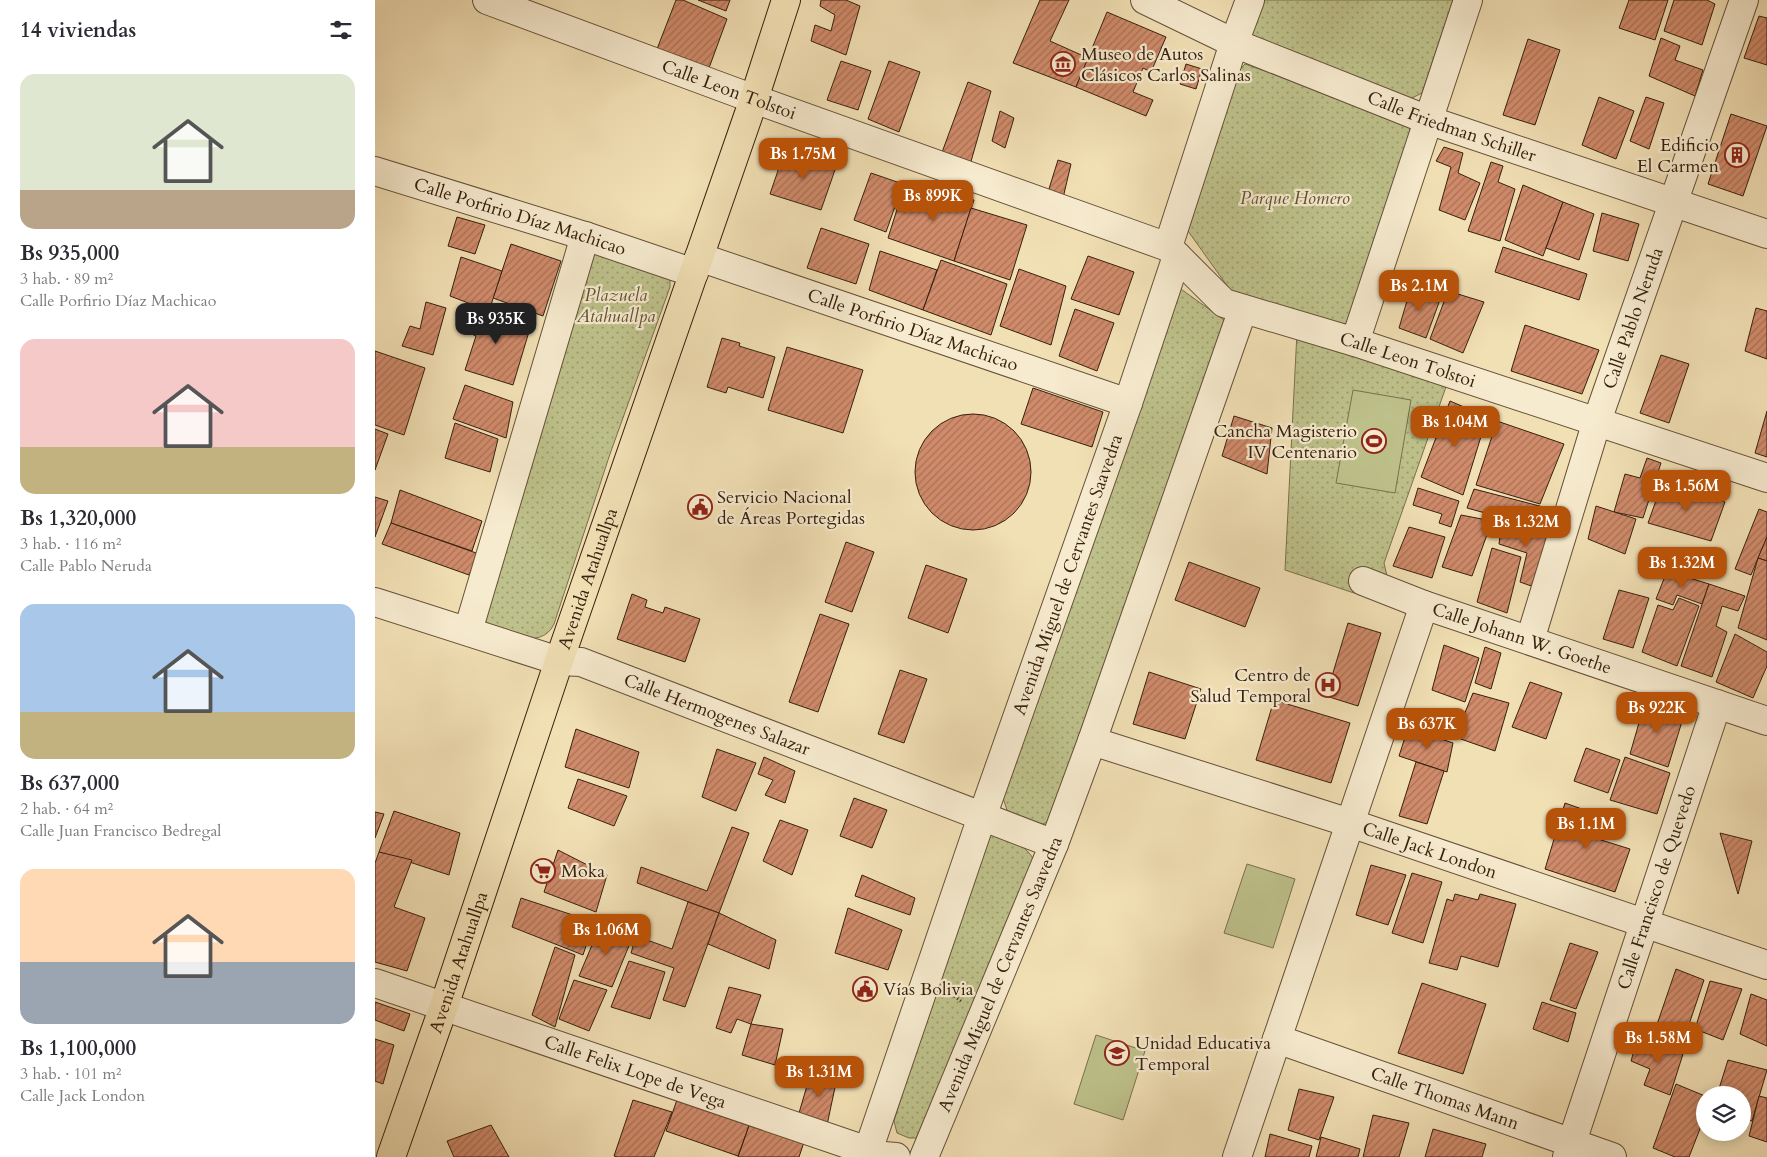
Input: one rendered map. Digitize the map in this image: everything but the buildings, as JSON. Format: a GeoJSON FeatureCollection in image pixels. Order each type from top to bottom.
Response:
{"type":"FeatureCollection","features":[{"type":"Feature","properties":{"kind":"main road","name":"Avenida Atahuallpa"},"geometry":{"type":"LineString","coordinates":[[391,1157],[444,1006],[559,661],[754,99],[786,0]]}},
{"type":"Feature","properties":{"kind":"street","name":"Calle Leon Tolstoi"},"geometry":{"type":"LineString","coordinates":[[487,0],[1173,252],[1224,303],[1355,342],[1767,478]]}},
{"type":"Feature","properties":{"kind":"street","name":"Calle Friedman Schiller"},"geometry":{"type":"LineString","coordinates":[[1145,0],[1234,43],[1428,120],[1767,234]]}},
{"type":"Feature","properties":{"kind":"street","name":"Avenida Miguel de Cervantes Saavedra"},"geometry":{"type":"LineString","coordinates":[[883,1155],[928,977],[982,817],[1128,403],[1234,43],[1250,0]]}},
{"type":"Feature","properties":{"kind":"street"},"geometry":{"type":"LineString","coordinates":[[1355,342],[1468,0]]}},
{"type":"Feature","properties":{"kind":"street","name":"Calle Pablo Neruda"},"geometry":{"type":"LineString","coordinates":[[1530,640],[1597,421],[1744,0]]}},
{"type":"Feature","properties":{"kind":"street","name":"Calle Porfirio Díaz Machicao"},"geometry":{"type":"LineString","coordinates":[[375,171],[585,236],[696,265],[1128,403]]}},
{"type":"Feature","properties":{"kind":"street"},"geometry":{"type":"LineString","coordinates":[[468,631],[585,236]]}},
{"type":"Feature","properties":{"kind":"street","name":"Avenida Miguel de Cervantes Saavedra"},"geometry":{"type":"LineString","coordinates":[[924,1157],[1054,844],[1092,741],[1243,309]]}},
{"type":"Feature","properties":{"kind":"street","name":"Calle Johann W. Goethe"},"geometry":{"type":"LineString","coordinates":[[1363,581],[1424,605],[1767,721]]}},
{"type":"Feature","properties":{"kind":"street","name":"Calle Hermogenes Salazar"},"geometry":{"type":"LineString","coordinates":[[375,602],[559,661],[581,662],[1054,844]]}},
{"type":"Feature","properties":{"kind":"street"},"geometry":{"type":"LineString","coordinates":[[1237,1157],[1424,605]]}},
{"type":"Feature","properties":{"kind":"street","name":"Calle Francisco de Quevedo"},"geometry":{"type":"LineString","coordinates":[[1569,1150],[1717,704]]}},
{"type":"Feature","properties":{"kind":"street","name":"Calle Jack London"},"geometry":{"type":"LineString","coordinates":[[1092,741],[1350,823],[1767,965]]}},
{"type":"Feature","properties":{"kind":"street","name":"Calle Felix Lope de Vega"},"geometry":{"type":"LineString","coordinates":[[375,983],[883,1155]]}},
{"type":"Feature","properties":{"kind":"street","name":"Calle Thomas Mann"},"geometry":{"type":"LineString","coordinates":[[1277,1039],[1569,1150],[1612,1157]]}},
{"type":"Feature","properties":{"kind":"path"},"geometry":{"type":"LineString","coordinates":[[928,977],[982,1017]]}},
{"type":"Feature","properties":{"kind":"green space"},"geometry":{"type":"Polygon","coordinates":[[[1262,0],[1453,0],[1422,93],[1410,99],[1250,41],[1249,33],[1262,0]]]}},
{"type":"Feature","properties":{"kind":"green space","name":"Parque Homero"},"geometry":{"type":"Polygon","coordinates":[[[1245,64],[1407,122],[1411,133],[1351,320],[1341,326],[1233,294],[1188,231],[1240,69],[1245,64]]]}},
{"type":"Feature","properties":{"kind":"green space","name":"Plazuela Atahuallpa"},"geometry":{"type":"Polygon","coordinates":[[[587,248],[670,279],[670,287],[610,454],[554,624],[548,633],[539,637],[529,639],[506,635],[475,624],[587,248]]]}},
{"type":"Feature","properties":{"kind":"green space"},"geometry":{"type":"Polygon","coordinates":[[[1178,287],[1227,322],[1055,819],[1040,825],[1008,813],[1002,795],[1178,287]]]}},
{"type":"Feature","properties":{"kind":"green space"},"geometry":{"type":"Polygon","coordinates":[[[1297,332],[1447,384],[1384,563],[1387,576],[1372,599],[1285,570],[1297,332]]]}},
{"type":"Feature","properties":{"kind":"green space","name":"Cancha Magisterio IV Centenario"},"geometry":{"type":"Polygon","coordinates":[[[1353,390],[1411,400],[1395,493],[1336,483],[1353,390]]]}},
{"type":"Feature","properties":{"kind":"green space"},"geometry":{"type":"Polygon","coordinates":[[[983,835],[998,836],[1011,840],[1023,847],[1033,858],[919,1138],[909,1138],[897,1133],[894,1121],[983,835]]]}},
{"type":"Feature","properties":{"kind":"green space"},"geometry":{"type":"Polygon","coordinates":[[[1247,864],[1295,879],[1273,948],[1224,933],[1247,864]]]}},
{"type":"Feature","properties":{"kind":"green space"},"geometry":{"type":"Polygon","coordinates":[[[1096,1035],[1145,1051],[1123,1120],[1074,1104],[1096,1035]]]}},
{"type":"Feature","properties":{"kind":"place","name":"Museo de Autos Clásicos Carlos Salinas"},"geometry":{"type":"Point","coordinates":[1063,64]}},
{"type":"Feature","properties":{"kind":"place","name":"Edificio El Carmen"},"geometry":{"type":"Point","coordinates":[1737,155]}},
{"type":"Feature","properties":{"kind":"place","name":"Cancha Magisterio IV Centenario"},"geometry":{"type":"Point","coordinates":[1374,441]}},
{"type":"Feature","properties":{"kind":"place","name":"Servicio Nacional de Áreas Portegidas"},"geometry":{"type":"Point","coordinates":[700,507]}},
{"type":"Feature","properties":{"kind":"place","name":"Centro de Salud Temporal"},"geometry":{"type":"Point","coordinates":[1328,685]}},
{"type":"Feature","properties":{"kind":"place","name":"Moka"},"geometry":{"type":"Point","coordinates":[543,871]}},
{"type":"Feature","properties":{"kind":"place","name":"Vías Bolivia"},"geometry":{"type":"Point","coordinates":[865,989]}},
{"type":"Feature","properties":{"kind":"place","name":"Unidad Educativa Temporal"},"geometry":{"type":"Point","coordinates":[1117,1053]}}]}
